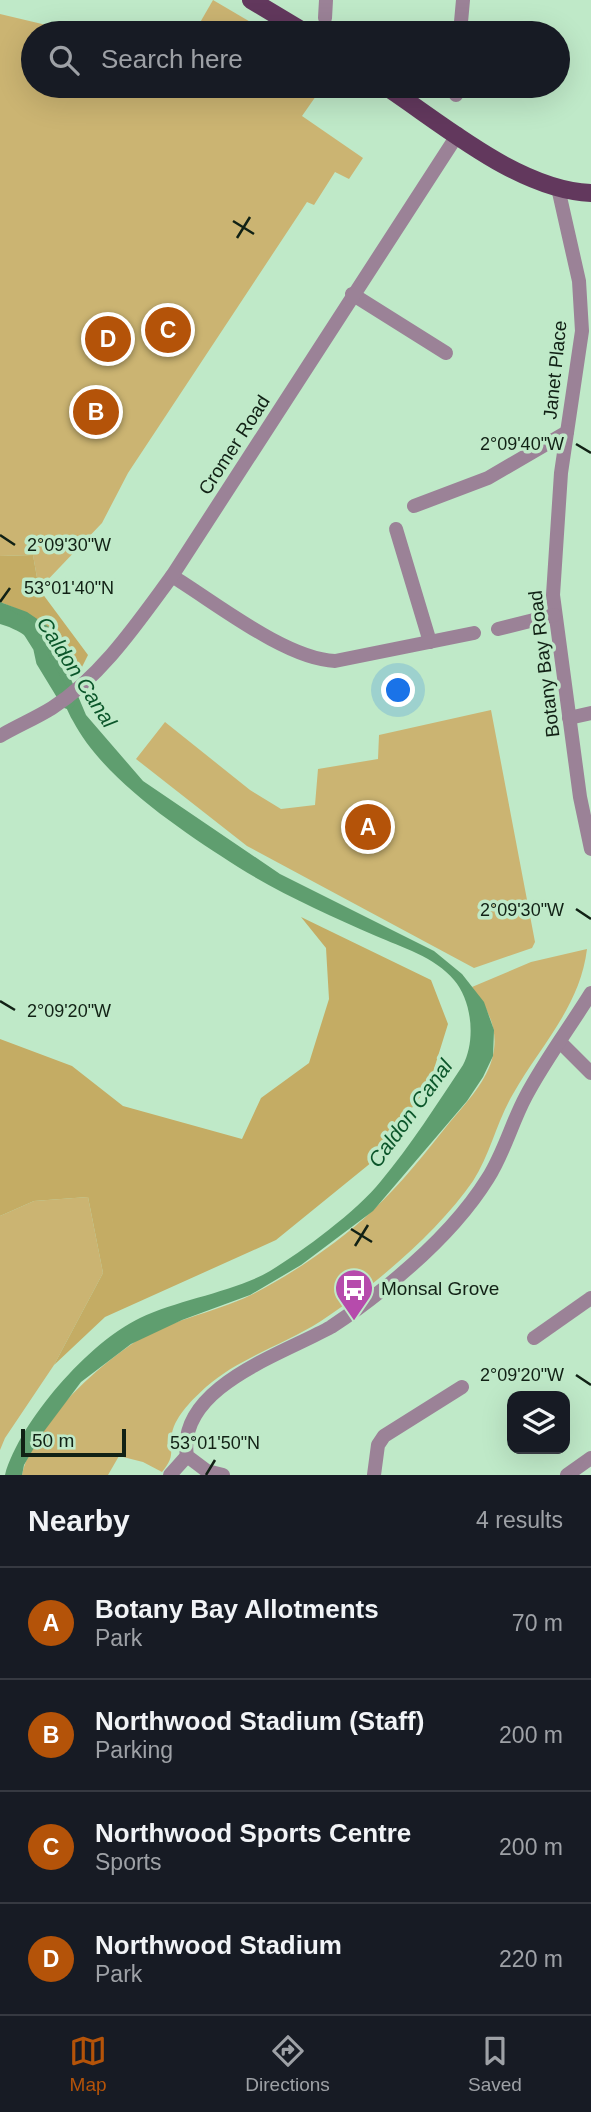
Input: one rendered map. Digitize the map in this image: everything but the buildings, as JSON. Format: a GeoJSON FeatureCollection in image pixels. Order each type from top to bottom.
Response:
{"type":"FeatureCollection","features":[{"type":"Feature","properties":{"kind":"main road"},"geometry":{"type":"LineString","coordinates":[[251,0],[286,21]]}},
{"type":"Feature","properties":{"kind":"main road"},"geometry":{"type":"LineString","coordinates":[[403,98],[491,157],[540,183],[591,193]]}},
{"type":"Feature","properties":{"kind":"street"},"geometry":{"type":"LineString","coordinates":[[325,18],[326,0]]}},
{"type":"Feature","properties":{"kind":"street"},"geometry":{"type":"LineString","coordinates":[[461,21],[463,0]]}},
{"type":"Feature","properties":{"kind":"street","name":"Cromer Road"},"geometry":{"type":"LineString","coordinates":[[0,736],[50,709],[79,686],[114,651],[172,576],[458,134]]}},
{"type":"Feature","properties":{"kind":"street","name":"Janet Place"},"geometry":{"type":"LineString","coordinates":[[558,188],[579,281],[586,332],[575,379],[561,473]]}},
{"type":"Feature","properties":{"kind":"street"},"geometry":{"type":"LineString","coordinates":[[352,294],[446,354]]}},
{"type":"Feature","properties":{"kind":"street"},"geometry":{"type":"LineString","coordinates":[[575,379],[591,379]]}},
{"type":"Feature","properties":{"kind":"street"},"geometry":{"type":"LineString","coordinates":[[414,506],[488,478],[567,432]]}},
{"type":"Feature","properties":{"kind":"street","name":"Botany Bay Road"},"geometry":{"type":"LineString","coordinates":[[561,473],[553,569],[554,615],[591,849]]}},
{"type":"Feature","properties":{"kind":"street"},"geometry":{"type":"LineString","coordinates":[[396,529],[430,642]]}},
{"type":"Feature","properties":{"kind":"street"},"geometry":{"type":"LineString","coordinates":[[172,576],[284,646],[319,661],[335,661],[474,633]]}},
{"type":"Feature","properties":{"kind":"street"},"geometry":{"type":"LineString","coordinates":[[498,629],[554,615]]}},
{"type":"Feature","properties":{"kind":"street"},"geometry":{"type":"LineString","coordinates":[[569,718],[591,713]]}},
{"type":"Feature","properties":{"kind":"street"},"geometry":{"type":"LineString","coordinates":[[223,1475],[207,1471],[187,1455],[184,1440],[188,1423],[208,1399],[235,1377],[333,1325],[384,1289],[453,1222],[489,1177],[525,1097],[591,993]]}},
{"type":"Feature","properties":{"kind":"street"},"geometry":{"type":"LineString","coordinates":[[561,1043],[591,1073]]}},
{"type":"Feature","properties":{"kind":"street"},"geometry":{"type":"LineString","coordinates":[[534,1319],[539,1335],[591,1298]]}},
{"type":"Feature","properties":{"kind":"street"},"geometry":{"type":"LineString","coordinates":[[374,1475],[378,1445],[384,1436],[456,1396]]}},
{"type":"Feature","properties":{"kind":"street"},"geometry":{"type":"LineString","coordinates":[[170,1475],[187,1455]]}},
{"type":"Feature","properties":{"kind":"street"},"geometry":{"type":"LineString","coordinates":[[567,1475],[591,1458]]}},
{"type":"Feature","properties":{"kind":"shaded area"},"geometry":{"type":"Polygon","coordinates":[[[213,0],[249,21],[201,21],[213,0]]]}},
{"type":"Feature","properties":{"kind":"shaded area"},"geometry":{"type":"Polygon","coordinates":[[[0,14],[29,21],[21,21],[21,98],[315,98],[302,116],[363,158],[349,179],[335,172],[314,205],[307,202],[128,473],[102,523],[39,589],[33,555],[0,556],[0,14]]]}},
{"type":"Feature","properties":{"kind":"shaded area"},"geometry":{"type":"Polygon","coordinates":[[[33,555],[39,589],[88,655],[79,673],[72,678],[60,648],[47,629],[29,615],[0,602],[0,556],[33,555]]]}},
{"type":"Feature","properties":{"kind":"shaded area"},"geometry":{"type":"Polygon","coordinates":[[[0,602],[27,612],[49,627],[86,715],[143,781],[280,874],[434,951],[462,974],[484,1002],[494,1030],[493,1056],[467,1101],[373,1211],[301,1265],[250,1295],[182,1320],[131,1344],[81,1382],[42,1434],[24,1465],[22,1475],[5,1475],[25,1431],[59,1385],[100,1345],[120,1329],[155,1311],[240,1285],[270,1271],[329,1230],[371,1193],[413,1139],[463,1065],[471,1033],[468,1010],[460,989],[437,965],[254,877],[169,821],[124,784],[87,743],[73,721],[40,650],[17,631],[0,624],[0,602]]]}},
{"type":"Feature","properties":{"kind":"shaded area"},"geometry":{"type":"Polygon","coordinates":[[[491,710],[535,942],[532,948],[474,968],[247,846],[136,759],[165,722],[250,790],[281,809],[315,805],[318,769],[378,759],[379,735],[491,710]]]}},
{"type":"Feature","properties":{"kind":"shaded area"},"geometry":{"type":"Polygon","coordinates":[[[301,917],[431,980],[448,1024],[429,1085],[372,1162],[276,1240],[105,1317],[54,1365],[103,1273],[88,1197],[34,1201],[0,1216],[0,1039],[72,1066],[123,1106],[242,1139],[261,1098],[309,1063],[329,999],[326,948],[301,917]]]}},
{"type":"Feature","properties":{"kind":"shaded area"},"geometry":{"type":"Polygon","coordinates":[[[587,949],[583,970],[568,1008],[513,1094],[473,1181],[423,1239],[362,1292],[321,1321],[233,1367],[206,1387],[177,1420],[172,1433],[171,1457],[162,1472],[143,1462],[119,1456],[108,1475],[22,1475],[28,1457],[50,1420],[80,1386],[113,1358],[143,1337],[173,1323],[236,1302],[282,1278],[346,1234],[393,1190],[469,1099],[490,1064],[494,1045],[493,1027],[487,1010],[472,987],[531,962],[587,949]]]}},
{"type":"Feature","properties":{"kind":"shaded area"},"geometry":{"type":"Polygon","coordinates":[[[88,1197],[103,1273],[54,1365],[5,1438],[0,1450],[0,1216],[34,1201],[88,1197]]]}},
{"type":"Feature","properties":{"kind":"waterway","name":"Caldon Canal"},"geometry":{"type":"LineString","coordinates":[[0,612],[28,628],[40,647],[43,661],[68,702]]}},
{"type":"Feature","properties":{"kind":"place","name":"Northwood Sports Centre"},"geometry":{"type":"Point","coordinates":[168,330]}},
{"type":"Feature","properties":{"kind":"place","name":"Northwood Stadium"},"geometry":{"type":"Point","coordinates":[108,339]}},
{"type":"Feature","properties":{"kind":"place","name":"Northwood Stadium (Staff)"},"geometry":{"type":"Point","coordinates":[96,412]}},
{"type":"Feature","properties":{"kind":"place","name":"Botany Bay Allotments"},"geometry":{"type":"Point","coordinates":[368,827]}},
{"type":"Feature","properties":{"kind":"place","name":"Monsal Grove"},"geometry":{"type":"Point","coordinates":[354,1322]}}]}
